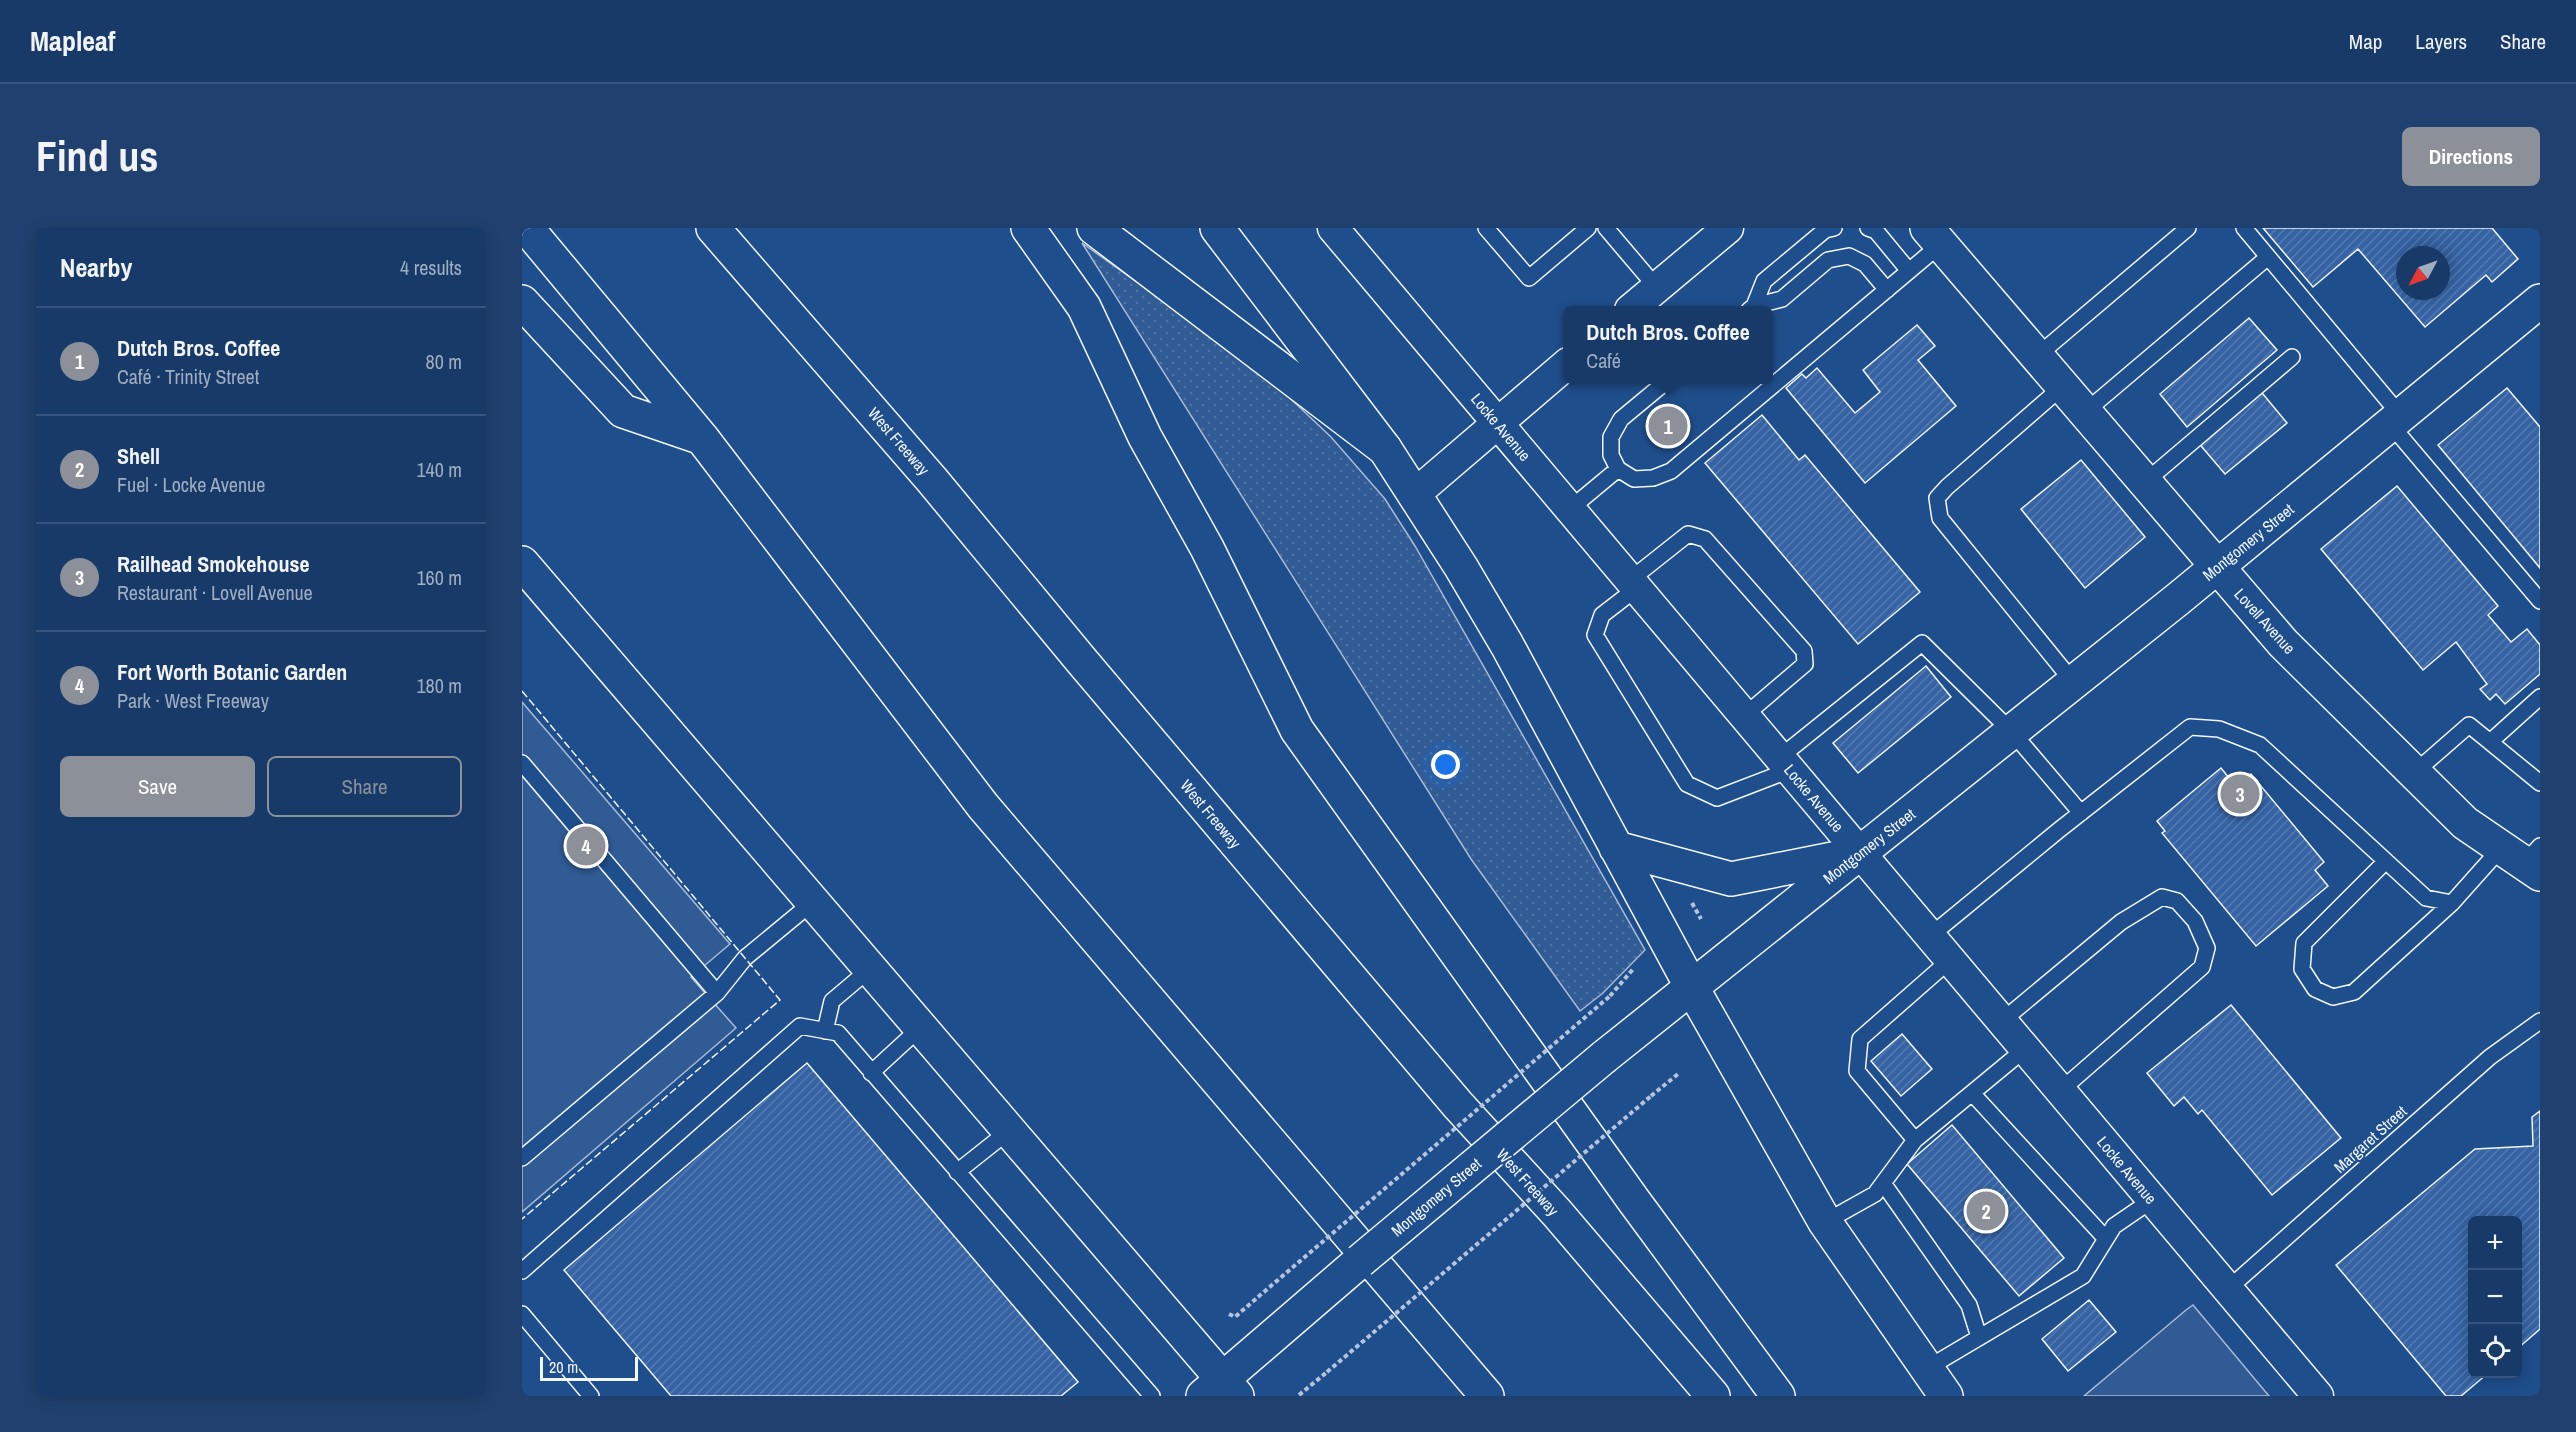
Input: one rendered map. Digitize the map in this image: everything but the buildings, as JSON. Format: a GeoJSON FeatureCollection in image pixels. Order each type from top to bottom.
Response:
{"type":"FeatureCollection","features":[{"type":"Feature","properties":{"kind":"main road"},"geometry":{"type":"LineString","coordinates":[[527,228],[702,438],[983,806],[1487,1396]]}},
{"type":"Feature","properties":{"kind":"main road","name":"West Freeway"},"geometry":{"type":"LineString","coordinates":[[713,228],[932,480],[1081,660],[1458,1105],[1557,1213],[1713,1396]]}},
{"type":"Feature","properties":{"kind":"main road"},"geometry":{"type":"LineString","coordinates":[[1028,228],[1084,307],[1145,437],[1207,548],[1297,730],[1634,1201],[1778,1396]]}},
{"type":"Feature","properties":{"kind":"main road"},"geometry":{"type":"LineString","coordinates":[[1094,228],[1385,449]]}},
{"type":"Feature","properties":{"kind":"main road"},"geometry":{"type":"LineString","coordinates":[[1217,228],[1385,449],[1415,494],[1507,645],[1691,986],[1826,1222],[1946,1396]]}},
{"type":"Feature","properties":{"kind":"main road","name":"Lovell Avenue"},"geometry":{"type":"LineString","coordinates":[[1934,233],[2283,643],[2465,823],[2526,858]]}},
{"type":"Feature","properties":{"kind":"main road","name":"Montgomery Street"},"geometry":{"type":"LineString","coordinates":[[1221,1390],[1271,1336],[1604,1057],[2218,567],[2540,301]]}},
{"type":"Feature","properties":{"kind":"main road"},"geometry":{"type":"LineString","coordinates":[[522,302],[623,411],[702,438]]}},
{"type":"Feature","properties":{"kind":"main road"},"geometry":{"type":"LineString","coordinates":[[522,562],[1010,1131],[1221,1390]]}},
{"type":"Feature","properties":{"kind":"main road"},"geometry":{"type":"LineString","coordinates":[[1616,848],[1731,879],[1861,854]]}},
{"type":"Feature","properties":{"kind":"street","name":"Locke Avenue"},"geometry":{"type":"LineString","coordinates":[[1334,228],[2318,1396]]}},
{"type":"Feature","properties":{"kind":"street"},"geometry":{"type":"LineString","coordinates":[[1635,306],[1728,228]]}},
{"type":"Feature","properties":{"kind":"street"},"geometry":{"type":"LineString","coordinates":[[1415,494],[1563,367]]}},
{"type":"Feature","properties":{"kind":"lane"},"geometry":{"type":"LineString","coordinates":[[1486,228],[1529,278],[1588,228]]}},
{"type":"Feature","properties":{"kind":"lane"},"geometry":{"type":"LineString","coordinates":[[1606,228],[1657,288]]}},
{"type":"Feature","properties":{"kind":"lane"},"geometry":{"type":"LineString","coordinates":[[1752,306],[1764,281],[1825,230],[1833,228]]}},
{"type":"Feature","properties":{"kind":"lane"},"geometry":{"type":"LineString","coordinates":[[1868,228],[1876,231],[1910,271]]}},
{"type":"Feature","properties":{"kind":"lane"},"geometry":{"type":"LineString","coordinates":[[2037,356],[2188,228]]}},
{"type":"Feature","properties":{"kind":"lane"},"geometry":{"type":"LineString","coordinates":[[2244,228],[2540,602]]}},
{"type":"Feature","properties":{"kind":"lane"},"geometry":{"type":"LineString","coordinates":[[1663,384],[1621,419],[1611,437],[1611,455],[1618,469],[1634,479],[1653,478],[1671,471],[1910,271],[1934,233]]}},
{"type":"Feature","properties":{"kind":"lane"},"geometry":{"type":"LineString","coordinates":[[1758,306],[1782,299],[1828,260],[1850,256],[1865,264],[1887,290]]}},
{"type":"Feature","properties":{"kind":"lane"},"geometry":{"type":"LineString","coordinates":[[2085,412],[2268,257]]}},
{"type":"Feature","properties":{"kind":"lane"},"geometry":{"type":"LineString","coordinates":[[2145,482],[2292,357]]}},
{"type":"Feature","properties":{"kind":"lane"},"geometry":{"type":"LineString","coordinates":[[2063,386],[1937,498],[1940,518],[2074,683]]}},
{"type":"Feature","properties":{"kind":"lane"},"geometry":{"type":"LineString","coordinates":[[1570,509],[1618,469]]}},
{"type":"Feature","properties":{"kind":"lane"},"geometry":{"type":"LineString","coordinates":[[1744,716],[1805,664],[1804,651],[1705,539],[1688,534],[1602,615],[1595,635],[1687,784],[1716,798],[1785,764],[1922,643],[2012,732],[2081,813]]}},
{"type":"Feature","properties":{"kind":"lane"},"geometry":{"type":"LineString","coordinates":[[2490,742],[2540,697]]}},
{"type":"Feature","properties":{"kind":"lane"},"geometry":{"type":"LineString","coordinates":[[2414,773],[2469,725],[2540,783]]}},
{"type":"Feature","properties":{"kind":"lane"},"geometry":{"type":"LineString","coordinates":[[1930,936],[2190,727],[2220,729],[2260,745],[2426,898],[2452,903]]}},
{"type":"Feature","properties":{"kind":"lane"},"geometry":{"type":"LineString","coordinates":[[522,763],[717,993]]}},
{"type":"Feature","properties":{"kind":"lane"},"geometry":{"type":"LineString","coordinates":[[2386,861],[2304,943],[2302,969],[2315,989],[2333,997],[2354,992],[2452,903],[2526,858]]}},
{"type":"Feature","properties":{"kind":"lane"},"geometry":{"type":"LineString","coordinates":[[2002,1021],[2121,922],[2162,897],[2177,901],[2195,921],[2207,948],[2202,967],[2060,1091]]}},
{"type":"Feature","properties":{"kind":"lane"},"geometry":{"type":"LineString","coordinates":[[522,1158],[717,993],[745,958],[814,901]]}},
{"type":"Feature","properties":{"kind":"lane"},"geometry":{"type":"LineString","coordinates":[[1915,1140],[1857,1071],[1860,1039],[1950,960]]}},
{"type":"Feature","properties":{"kind":"lane"},"geometry":{"type":"LineString","coordinates":[[825,1031],[832,1001],[871,968]]}},
{"type":"Feature","properties":{"kind":"lane","name":"Margaret Street"},"geometry":{"type":"LineString","coordinates":[[2228,1289],[2490,1057],[2540,1020]]}},
{"type":"Feature","properties":{"kind":"lane"},"geometry":{"type":"LineString","coordinates":[[522,1271],[800,1026],[838,1033],[1152,1396]]}},
{"type":"Feature","properties":{"kind":"lane"},"geometry":{"type":"LineString","coordinates":[[872,1073],[921,1027]]}},
{"type":"Feature","properties":{"kind":"lane"},"geometry":{"type":"LineString","coordinates":[[1826,1222],[1875,1194],[1915,1140],[2025,1049]]}},
{"type":"Feature","properties":{"kind":"lane"},"geometry":{"type":"LineString","coordinates":[[1972,1093],[2106,1239]]}},
{"type":"Feature","properties":{"kind":"lane"},"geometry":{"type":"LineString","coordinates":[[957,1172],[1010,1131]]}},
{"type":"Feature","properties":{"kind":"lane"},"geometry":{"type":"LineString","coordinates":[[1883,1183],[1969,1305],[1979,1337]]}},
{"type":"Feature","properties":{"kind":"lane"},"geometry":{"type":"LineString","coordinates":[[1926,1369],[2082,1276],[2114,1226],[2152,1200]]}},
{"type":"Feature","properties":{"kind":"lane"},"geometry":{"type":"LineString","coordinates":[[522,1314],[591,1396]]}},
{"type":"Feature","properties":{"kind":"path"},"geometry":{"type":"LineString","coordinates":[[1229,1314],[1235,1317],[1610,996],[1634,968]]}},
{"type":"Feature","properties":{"kind":"path"},"geometry":{"type":"LineString","coordinates":[[1299,1395],[1678,1074]]}},
{"type":"Feature","properties":{"kind":"shaded area"},"geometry":{"type":"Polygon","coordinates":[[[1082,243],[1258,368],[1331,437],[1385,499],[1415,546],[1645,950],[1603,993],[1580,1011],[1471,859],[1082,243]]]}},
{"type":"Feature","properties":{"kind":"shaded area"},"geometry":{"type":"Polygon","coordinates":[[[522,702],[730,944],[691,977],[736,1028],[522,1212],[522,702]]]}},
{"type":"Feature","properties":{"kind":"shaded area"},"geometry":{"type":"Polygon","coordinates":[[[2193,1305],[2269,1396],[2084,1396],[2186,1310],[2193,1305]]]}},
{"type":"Feature","properties":{"kind":"fence"},"geometry":{"type":"LineString","coordinates":[[522,691],[780,1000],[522,1219]]}},
{"type":"Feature","properties":{"kind":"place","name":"Dutch Bros. Coffee"},"geometry":{"type":"Point","coordinates":[1668,426]}},
{"type":"Feature","properties":{"kind":"place","name":"Railhead Smokehouse"},"geometry":{"type":"Point","coordinates":[2240,794]}},
{"type":"Feature","properties":{"kind":"place","name":"Fort Worth Botanic Garden"},"geometry":{"type":"Point","coordinates":[586,846]}},
{"type":"Feature","properties":{"kind":"place","name":"Shell"},"geometry":{"type":"Point","coordinates":[1986,1211]}}]}
